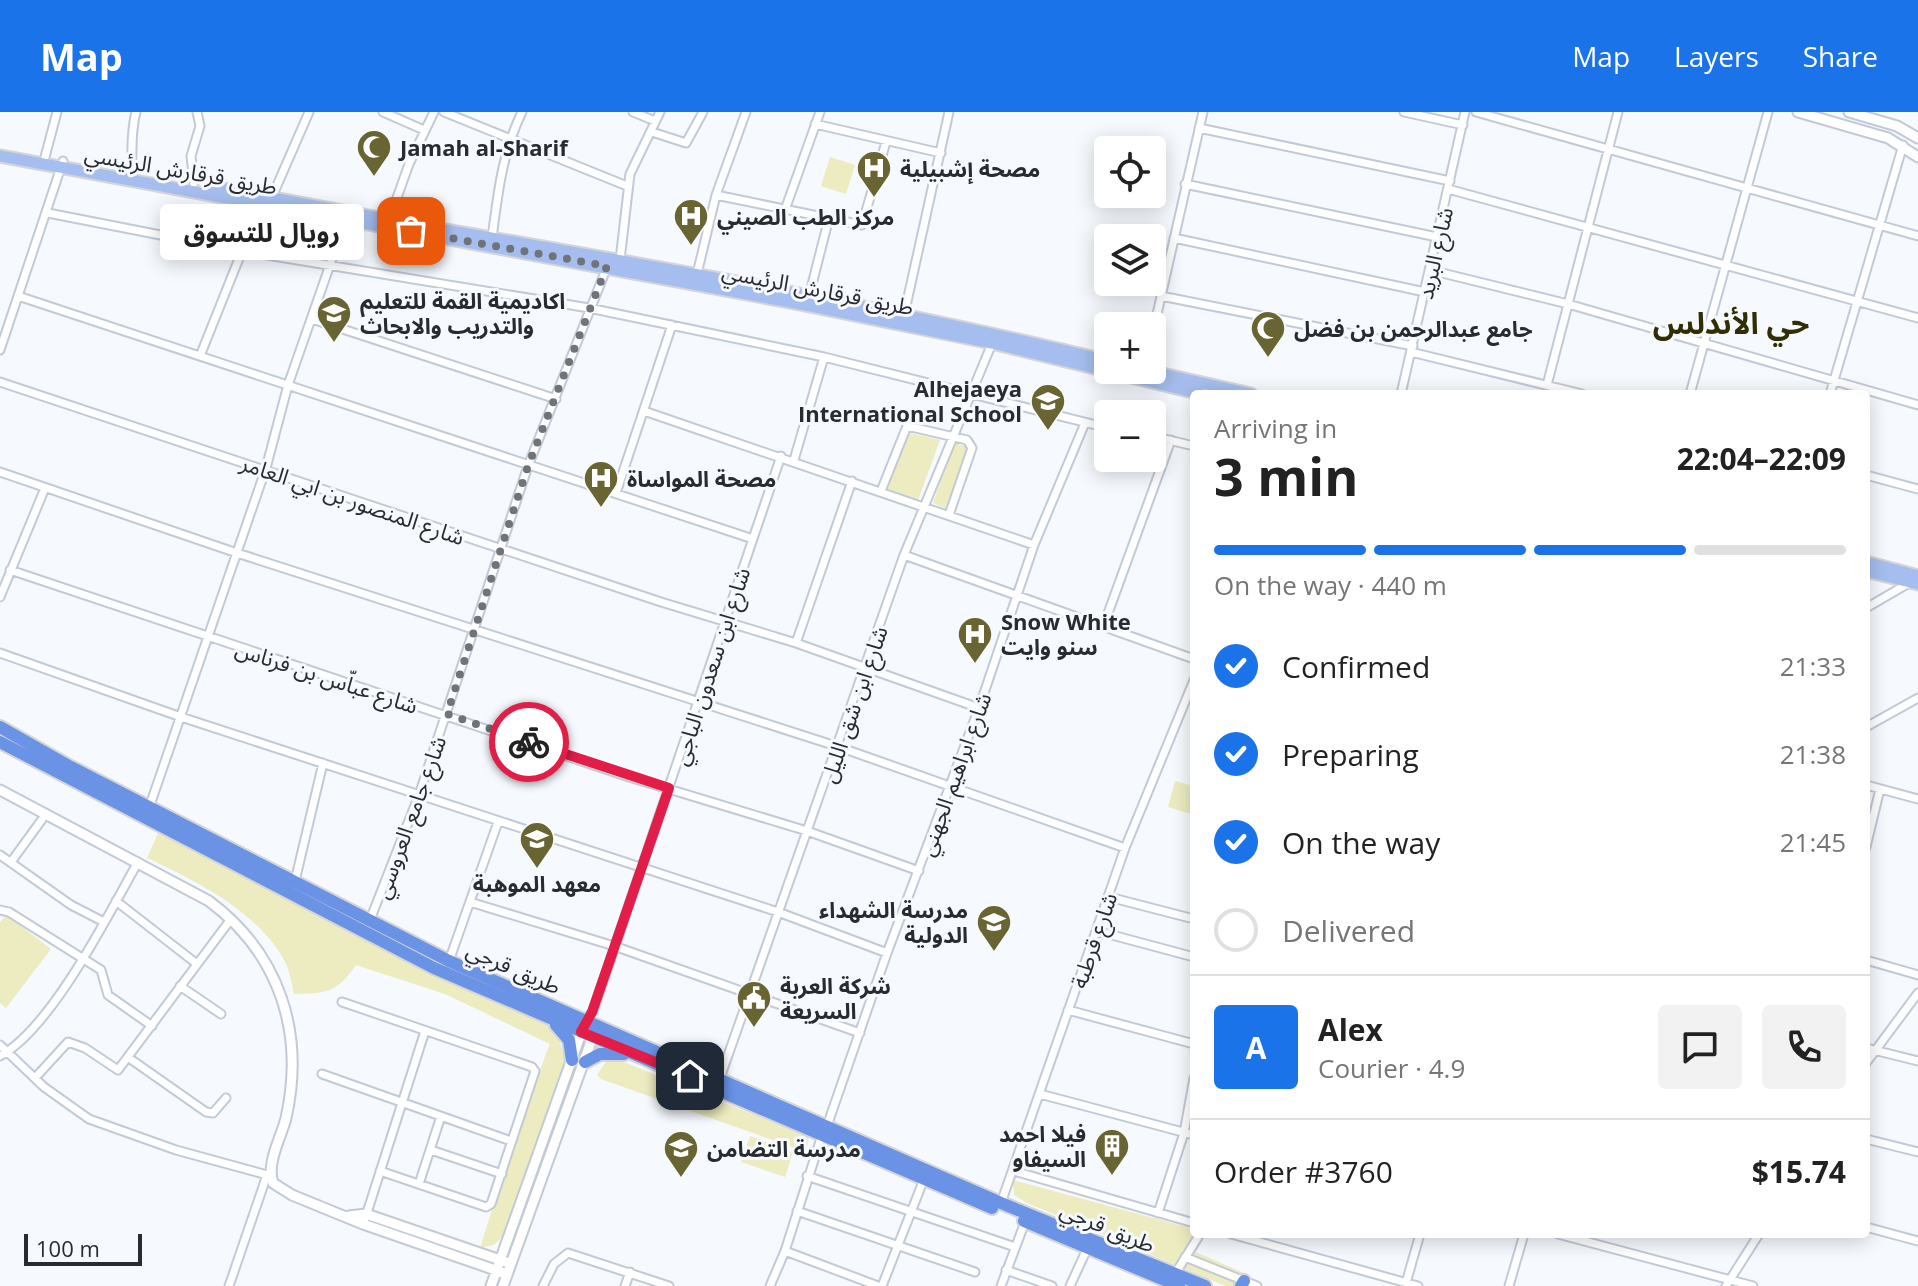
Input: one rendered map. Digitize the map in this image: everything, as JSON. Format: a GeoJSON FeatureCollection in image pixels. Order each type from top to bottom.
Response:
{"type":"FeatureCollection","features":[{"type":"Feature","properties":{"kind":"highway","name":"طريق قرجي"},"geometry":{"type":"LineString","coordinates":[[0,727],[147,813],[434,968],[587,1035],[1001,1203],[1172,1282]]}},
{"type":"Feature","properties":{"kind":"highway","name":"طريق قرجي"},"geometry":{"type":"LineString","coordinates":[[0,742],[295,881],[449,961],[592,1018],[924,1179],[1172,1282],[1205,1286]]}},
{"type":"Feature","properties":{"kind":"highway"},"geometry":{"type":"LineString","coordinates":[[547,1018],[565,1034],[578,1061],[606,1053],[640,1055]]}},
{"type":"Feature","properties":{"kind":"main road","name":"طريق قرقارش الرئيسي"},"geometry":{"type":"LineString","coordinates":[[0,149],[45,157],[63,164],[612,262],[697,274],[904,315],[1190,391]]}},
{"type":"Feature","properties":{"kind":"main road","name":"طريق قرقارش الرئيسي"},"geometry":{"type":"LineString","coordinates":[[0,156],[272,197],[347,215],[492,238],[1094,358]]}},
{"type":"Feature","properties":{"kind":"main road"},"geometry":{"type":"LineString","coordinates":[[1166,375],[1233,390]]}},
{"type":"Feature","properties":{"kind":"main road"},"geometry":{"type":"LineString","coordinates":[[1870,564],[1915,581]]}},
{"type":"Feature","properties":{"kind":"main road"},"geometry":{"type":"LineString","coordinates":[[1870,572],[1915,581]]}},
{"type":"Feature","properties":{"kind":"street"},"geometry":{"type":"LineString","coordinates":[[45,157],[57,112]]}},
{"type":"Feature","properties":{"kind":"street"},"geometry":{"type":"LineString","coordinates":[[131,174],[133,147],[129,134],[136,112]]}},
{"type":"Feature","properties":{"kind":"street"},"geometry":{"type":"LineString","coordinates":[[194,183],[191,156],[200,126],[197,112]]}},
{"type":"Feature","properties":{"kind":"street"},"geometry":{"type":"LineString","coordinates":[[272,197],[309,112]]}},
{"type":"Feature","properties":{"kind":"street"},"geometry":{"type":"LineString","coordinates":[[383,112],[424,130]]}},
{"type":"Feature","properties":{"kind":"street"},"geometry":{"type":"LineString","coordinates":[[389,220],[434,112]]}},
{"type":"Feature","properties":{"kind":"street"},"geometry":{"type":"LineString","coordinates":[[444,112],[627,186]]}},
{"type":"Feature","properties":{"kind":"street"},"geometry":{"type":"LineString","coordinates":[[492,238],[508,140],[522,112]]}},
{"type":"Feature","properties":{"kind":"street"},"geometry":{"type":"LineString","coordinates":[[633,112],[655,121]]}},
{"type":"Feature","properties":{"kind":"street","name":"شارع جامع العروسي"},"geometry":{"type":"LineString","coordinates":[[369,922],[419,795],[528,466],[589,308],[612,262],[627,186],[660,112]]}},
{"type":"Feature","properties":{"kind":"street"},"geometry":{"type":"LineString","coordinates":[[652,132],[686,143],[703,112]]}},
{"type":"Feature","properties":{"kind":"street"},"geometry":{"type":"LineString","coordinates":[[697,274],[716,195],[746,112]]}},
{"type":"Feature","properties":{"kind":"street"},"geometry":{"type":"LineString","coordinates":[[786,207],[820,112]]}},
{"type":"Feature","properties":{"kind":"street"},"geometry":{"type":"LineString","coordinates":[[904,315],[949,112]]}},
{"type":"Feature","properties":{"kind":"street"},"geometry":{"type":"LineString","coordinates":[[1166,274],[1203,112]]}},
{"type":"Feature","properties":{"kind":"street"},"geometry":{"type":"LineString","coordinates":[[1404,112],[1463,125]]}},
{"type":"Feature","properties":{"kind":"street","name":"شارع البريد"},"geometry":{"type":"LineString","coordinates":[[1402,390],[1465,112]]}},
{"type":"Feature","properties":{"kind":"street"},"geometry":{"type":"LineString","coordinates":[[1476,112],[1918,236]]}},
{"type":"Feature","properties":{"kind":"street"},"geometry":{"type":"LineString","coordinates":[[1547,385],[1618,112]]}},
{"type":"Feature","properties":{"kind":"street"},"geometry":{"type":"LineString","coordinates":[[1691,390],[1768,112]]}},
{"type":"Feature","properties":{"kind":"street"},"geometry":{"type":"LineString","coordinates":[[1798,112],[1903,145],[1918,157]]}},
{"type":"Feature","properties":{"kind":"street"},"geometry":{"type":"LineString","coordinates":[[1849,112],[1897,126],[1918,138]]}},
{"type":"Feature","properties":{"kind":"street"},"geometry":{"type":"LineString","coordinates":[[815,124],[941,153]]}},
{"type":"Feature","properties":{"kind":"street"},"geometry":{"type":"LineString","coordinates":[[1199,128],[1449,185],[1918,318]]}},
{"type":"Feature","properties":{"kind":"street"},"geometry":{"type":"LineString","coordinates":[[716,195],[786,207],[855,226],[864,224],[886,142]]}},
{"type":"Feature","properties":{"kind":"street"},"geometry":{"type":"LineString","coordinates":[[1831,390],[1903,145]]}},
{"type":"Feature","properties":{"kind":"street"},"geometry":{"type":"LineString","coordinates":[[0,350],[63,164]]}},
{"type":"Feature","properties":{"kind":"street"},"geometry":{"type":"LineString","coordinates":[[1185,184],[1437,237]]}},
{"type":"Feature","properties":{"kind":"street"},"geometry":{"type":"LineString","coordinates":[[48,213],[242,251],[589,308],[824,357],[1094,425]]}},
{"type":"Feature","properties":{"kind":"street"},"geometry":{"type":"LineString","coordinates":[[147,813],[266,468],[288,385],[347,215]]}},
{"type":"Feature","properties":{"kind":"street"},"geometry":{"type":"LineString","coordinates":[[809,296],[829,218]]}},
{"type":"Feature","properties":{"kind":"street"},"geometry":{"type":"LineString","coordinates":[[1174,238],[1425,292]]}},
{"type":"Feature","properties":{"kind":"street"},"geometry":{"type":"LineString","coordinates":[[200,356],[242,251]]}},
{"type":"Feature","properties":{"kind":"street"},"geometry":{"type":"LineString","coordinates":[[1430,270],[1568,304],[1867,390]]}},
{"type":"Feature","properties":{"kind":"street"},"geometry":{"type":"LineString","coordinates":[[18,296],[753,539]]}},
{"type":"Feature","properties":{"kind":"street"},"geometry":{"type":"LineString","coordinates":[[1157,312],[1161,296],[1412,349],[1566,390]]}},
{"type":"Feature","properties":{"kind":"street"},"geometry":{"type":"LineString","coordinates":[[312,319],[556,399]]}},
{"type":"Feature","properties":{"kind":"street"},"geometry":{"type":"LineString","coordinates":[[616,493],[672,325]]}},
{"type":"Feature","properties":{"kind":"street","name":"شارع ابن شق الليل"},"geometry":{"type":"LineString","coordinates":[[720,1078],[839,747],[904,555],[994,338]]}},
{"type":"Feature","properties":{"kind":"street"},"geometry":{"type":"LineString","coordinates":[[794,460],[824,357]]}},
{"type":"Feature","properties":{"kind":"street","name":"شارع المنصور بن ابي العامر"},"geometry":{"type":"LineString","coordinates":[[0,382],[266,468],[499,549],[796,643],[979,708]]}},
{"type":"Feature","properties":{"kind":"street"},"geometry":{"type":"LineString","coordinates":[[1870,391],[1918,405]]}},
{"type":"Feature","properties":{"kind":"street"},"geometry":{"type":"LineString","coordinates":[[644,411],[794,460],[1034,545]]}},
{"type":"Feature","properties":{"kind":"street","name":"شارع ابراهيم الجهني"},"geometry":{"type":"LineString","coordinates":[[770,1286],[785,1251],[807,1176],[887,953],[979,708],[1034,545],[1085,423]]}},
{"type":"Feature","properties":{"kind":"street"},"geometry":{"type":"LineString","coordinates":[[881,491],[905,427],[967,440],[972,448],[949,515]]}},
{"type":"Feature","properties":{"kind":"street"},"geometry":{"type":"LineString","coordinates":[[1166,439],[1190,445]]}},
{"type":"Feature","properties":{"kind":"street"},"geometry":{"type":"LineString","coordinates":[[1103,627],[1171,440]]}},
{"type":"Feature","properties":{"kind":"street","name":"شارع ابن سعدون الباجي"},"geometry":{"type":"LineString","coordinates":[[592,1018],[723,619],[781,456]]}},
{"type":"Feature","properties":{"kind":"street"},"geometry":{"type":"LineString","coordinates":[[0,472],[237,553],[839,747],[948,789],[1125,848]]}},
{"type":"Feature","properties":{"kind":"street"},"geometry":{"type":"LineString","coordinates":[[1870,476],[1918,489]]}},
{"type":"Feature","properties":{"kind":"street"},"geometry":{"type":"LineString","coordinates":[[796,643],[852,481]]}},
{"type":"Feature","properties":{"kind":"street"},"geometry":{"type":"LineString","coordinates":[[0,597],[45,488]]}},
{"type":"Feature","properties":{"kind":"street"},"geometry":{"type":"LineString","coordinates":[[904,555],[1190,658]]}},
{"type":"Feature","properties":{"kind":"street","name":"شارع عباّس بن فرناس"},"geometry":{"type":"LineString","coordinates":[[10,570],[807,831],[919,871]]}},
{"type":"Feature","properties":{"kind":"street"},"geometry":{"type":"LineString","coordinates":[[1870,606],[1915,581]]}},
{"type":"Feature","properties":{"kind":"street"},"geometry":{"type":"LineString","coordinates":[[0,653],[181,717],[778,912],[887,953]]}},
{"type":"Feature","properties":{"kind":"street","name":"شارع قرطبة"},"geometry":{"type":"LineString","coordinates":[[1001,1203],[1125,848],[1190,690]]}},
{"type":"Feature","properties":{"kind":"street"},"geometry":{"type":"LineString","coordinates":[[1870,725],[1918,698]]}},
{"type":"Feature","properties":{"kind":"street"},"geometry":{"type":"LineString","coordinates":[[295,881],[323,763]]}},
{"type":"Feature","properties":{"kind":"street"},"geometry":{"type":"LineString","coordinates":[[1870,786],[1918,799]]}},
{"type":"Feature","properties":{"kind":"street"},"geometry":{"type":"LineString","coordinates":[[1870,830],[1880,789]]}},
{"type":"Feature","properties":{"kind":"street"},"geometry":{"type":"LineString","coordinates":[[0,790],[209,901],[231,919],[256,949],[275,981],[294,1055],[291,1093],[269,1176],[229,1286]]}},
{"type":"Feature","properties":{"kind":"street"},"geometry":{"type":"LineString","coordinates":[[11,862],[46,814]]}},
{"type":"Feature","properties":{"kind":"street"},"geometry":{"type":"LineString","coordinates":[[449,961],[498,822]]}},
{"type":"Feature","properties":{"kind":"street"},"geometry":{"type":"LineString","coordinates":[[0,855],[71,905],[104,922]]}},
{"type":"Feature","properties":{"kind":"street"},"geometry":{"type":"LineString","coordinates":[[4,1054],[24,1038],[83,961],[138,862]]}},
{"type":"Feature","properties":{"kind":"street"},"geometry":{"type":"LineString","coordinates":[[1109,897],[1190,918]]}},
{"type":"Feature","properties":{"kind":"street"},"geometry":{"type":"LineString","coordinates":[[116,901],[197,964]]}},
{"type":"Feature","properties":{"kind":"street"},"geometry":{"type":"LineString","coordinates":[[470,902],[614,946],[860,1033]]}},
{"type":"Feature","properties":{"kind":"street"},"geometry":{"type":"LineString","coordinates":[[0,910],[9,912],[102,972],[108,995],[152,1026]]}},
{"type":"Feature","properties":{"kind":"street"},"geometry":{"type":"LineString","coordinates":[[35,1078],[68,1042],[85,1048],[115,1070],[129,1058],[231,919]]}},
{"type":"Feature","properties":{"kind":"street"},"geometry":{"type":"LineString","coordinates":[[1097,931],[1190,956]]}},
{"type":"Feature","properties":{"kind":"street"},"geometry":{"type":"LineString","coordinates":[[1870,961],[1918,975]]}},
{"type":"Feature","properties":{"kind":"street"},"geometry":{"type":"LineString","coordinates":[[180,986],[221,1014]]}},
{"type":"Feature","properties":{"kind":"street"},"geometry":{"type":"LineString","coordinates":[[1918,993],[1870,1049],[1918,1061]]}},
{"type":"Feature","properties":{"kind":"street"},"geometry":{"type":"LineString","coordinates":[[342,1002],[532,1067],[535,1071],[493,1201],[486,1207],[380,1171]]}},
{"type":"Feature","properties":{"kind":"street"},"geometry":{"type":"LineString","coordinates":[[1068,1010],[1190,1043]]}},
{"type":"Feature","properties":{"kind":"street"},"geometry":{"type":"LineString","coordinates":[[499,1279],[509,1269],[592,1018]]}},
{"type":"Feature","properties":{"kind":"street"},"geometry":{"type":"LineString","coordinates":[[365,1219],[425,1031]]}},
{"type":"Feature","properties":{"kind":"street"},"geometry":{"type":"LineString","coordinates":[[0,1045],[4,1054],[89,1119],[176,1150],[269,1176],[283,1191],[365,1219],[499,1279]]}},
{"type":"Feature","properties":{"kind":"street"},"geometry":{"type":"LineString","coordinates":[[129,1058],[206,1112],[213,1113],[226,1098]]}},
{"type":"Feature","properties":{"kind":"street"},"geometry":{"type":"LineString","coordinates":[[499,1279],[578,1061]]}},
{"type":"Feature","properties":{"kind":"street"},"geometry":{"type":"LineString","coordinates":[[322,1074],[511,1141]]}},
{"type":"Feature","properties":{"kind":"street"},"geometry":{"type":"LineString","coordinates":[[1040,1094],[1190,1134]]}},
{"type":"Feature","properties":{"kind":"street"},"geometry":{"type":"LineString","coordinates":[[1158,1213],[1184,1133],[1190,1100]]}},
{"type":"Feature","properties":{"kind":"street"},"geometry":{"type":"LineString","coordinates":[[419,1184],[441,1116]]}},
{"type":"Feature","properties":{"kind":"street"},"geometry":{"type":"LineString","coordinates":[[1870,1140],[1918,1152]]}},
{"type":"Feature","properties":{"kind":"street"},"geometry":{"type":"LineString","coordinates":[[431,1150],[502,1174]]}},
{"type":"Feature","properties":{"kind":"street"},"geometry":{"type":"LineString","coordinates":[[1014,1171],[1190,1222]]}},
{"type":"Feature","properties":{"kind":"street"},"geometry":{"type":"LineString","coordinates":[[807,1176],[1015,1247]]}},
{"type":"Feature","properties":{"kind":"street"},"geometry":{"type":"LineString","coordinates":[[785,1251],[880,1286],[924,1179]]}},
{"type":"Feature","properties":{"kind":"street"},"geometry":{"type":"LineString","coordinates":[[797,1211],[975,1272]]}},
{"type":"Feature","properties":{"kind":"street"},"geometry":{"type":"LineString","coordinates":[[1001,1286],[1025,1222]]}},
{"type":"Feature","properties":{"kind":"street"},"geometry":{"type":"LineString","coordinates":[[1870,1228],[1918,1241]]}},
{"type":"Feature","properties":{"kind":"street"},"geometry":{"type":"LineString","coordinates":[[1172,1282],[1197,1238]]}},
{"type":"Feature","properties":{"kind":"street"},"geometry":{"type":"LineString","coordinates":[[1245,1238],[1418,1286]]}},
{"type":"Feature","properties":{"kind":"street"},"geometry":{"type":"LineString","coordinates":[[1406,1283],[1419,1238]]}},
{"type":"Feature","properties":{"kind":"street"},"geometry":{"type":"LineString","coordinates":[[1509,1286],[1523,1238]]}},
{"type":"Feature","properties":{"kind":"street"},"geometry":{"type":"LineString","coordinates":[[1572,1238],[1728,1283],[1753,1286]]}},
{"type":"Feature","properties":{"kind":"street"},"geometry":{"type":"LineString","coordinates":[[1728,1283],[1756,1238]]}},
{"type":"Feature","properties":{"kind":"street"},"geometry":{"type":"LineString","coordinates":[[1070,1286],[1087,1249]]}},
{"type":"Feature","properties":{"kind":"street"},"geometry":{"type":"LineString","coordinates":[[543,1286],[554,1264],[568,1253],[669,1286]]}},
{"type":"Feature","properties":{"kind":"street"},"geometry":{"type":"LineString","coordinates":[[1185,1257],[1242,1283],[1257,1286]]}},
{"type":"Feature","properties":{"kind":"street"},"geometry":{"type":"LineString","coordinates":[[499,1279],[509,1269]]}},
{"type":"Feature","properties":{"kind":"street"},"geometry":{"type":"LineString","coordinates":[[1006,1270],[1036,1283],[1052,1286]]}},
{"type":"Feature","properties":{"kind":"street"},"geometry":{"type":"LineString","coordinates":[[625,1286],[630,1272]]}},
{"type":"Feature","properties":{"kind":"shaded area"},"geometry":{"type":"Polygon","coordinates":[[[830,157],[855,165],[846,194],[821,186],[830,157]]]}},
{"type":"Feature","properties":{"kind":"shaded area"},"geometry":{"type":"Polygon","coordinates":[[[905,432],[940,440],[917,503],[888,489],[905,432]]]}},
{"type":"Feature","properties":{"kind":"shaded area"},"geometry":{"type":"Polygon","coordinates":[[[954,443],[968,447],[947,509],[933,503],[954,443]]]}},
{"type":"Feature","properties":{"kind":"shaded area"},"geometry":{"type":"Polygon","coordinates":[[[1175,781],[1190,785],[1190,814],[1168,807],[1175,781]]]}},
{"type":"Feature","properties":{"kind":"shaded area"},"geometry":{"type":"Polygon","coordinates":[[[159,831],[384,948],[556,1029],[565,1060],[504,1235],[494,1245],[480,1248],[517,1129],[550,1044],[445,994],[356,965],[343,981],[330,990],[294,994],[286,964],[261,929],[226,900],[147,858],[159,831]]]}},
{"type":"Feature","properties":{"kind":"shaded area"},"geometry":{"type":"Polygon","coordinates":[[[6,915],[51,949],[6,1008],[0,1003],[0,922],[6,915]]]}},
{"type":"Feature","properties":{"kind":"shaded area"},"geometry":{"type":"Polygon","coordinates":[[[614,1058],[809,1137],[806,1152],[601,1079],[597,1075],[607,1060],[614,1058]]]}},
{"type":"Feature","properties":{"kind":"shaded area"},"geometry":{"type":"Polygon","coordinates":[[[750,1136],[793,1152],[785,1177],[741,1162],[750,1136]]]}},
{"type":"Feature","properties":{"kind":"shaded area"},"geometry":{"type":"Polygon","coordinates":[[[1013,1180],[1190,1228],[1190,1238],[1204,1238],[1196,1252],[1244,1273],[1239,1286],[1226,1286],[1014,1195],[1013,1180]]]}},
{"type":"Feature","properties":{"kind":"way so far"},"geometry":{"type":"LineString","coordinates":[[411,231],[607,266],[528,466],[447,714],[529,742]]}},
{"type":"Feature","properties":{"kind":"place","name":"Jamah al-Sharif"},"geometry":{"type":"Point","coordinates":[374,178]}},
{"type":"Feature","properties":{"kind":"place","name":"مصحة إشبيلية"},"geometry":{"type":"Point","coordinates":[874,199]}},
{"type":"Feature","properties":{"kind":"place","name":"رويال للتسوق"},"geometry":{"type":"Point","coordinates":[411,231]}},
{"type":"Feature","properties":{"kind":"place","name":"مركز الطب الصيني"},"geometry":{"type":"Point","coordinates":[691,247]}},
{"type":"Feature","properties":{"kind":"place","name":"اكاديمية القمة للتعليم والتدريب والابحاث"},"geometry":{"type":"Point","coordinates":[334,344]}},
{"type":"Feature","properties":{"kind":"place","name":"جامع عبدالرحمن بن فضل"},"geometry":{"type":"Point","coordinates":[1268,359]}},
{"type":"Feature","properties":{"kind":"place","name":"Alhejaeya International School"},"geometry":{"type":"Point","coordinates":[1048,432]}},
{"type":"Feature","properties":{"kind":"place","name":"مصحة المواساة"},"geometry":{"type":"Point","coordinates":[601,509]}},
{"type":"Feature","properties":{"kind":"place","name":"Snow White سنو وايت"},"geometry":{"type":"Point","coordinates":[975,665]}},
{"type":"Feature","properties":{"kind":"place","name":"معهد الموهبة"},"geometry":{"type":"Point","coordinates":[537,870]}},
{"type":"Feature","properties":{"kind":"place","name":"مدرسة الشهداء الدولية"},"geometry":{"type":"Point","coordinates":[994,953]}},
{"type":"Feature","properties":{"kind":"place","name":"شركة العربة السريعة"},"geometry":{"type":"Point","coordinates":[754,1029]}},
{"type":"Feature","properties":{"kind":"place","name":"فيلا احمد السيفاو"},"geometry":{"type":"Point","coordinates":[1112,1177]}},
{"type":"Feature","properties":{"kind":"place","name":"مدرسة التضامن"},"geometry":{"type":"Point","coordinates":[681,1179]}},
{"type":"Feature","properties":{"kind":"district","name":"حي الأندلس"},"geometry":{"type":"Point","coordinates":[1731,322]}},
{"type":"Feature","properties":{"kind":"route"},"geometry":{"type":"LineString","coordinates":[[529,742],[669,788],[592,1012],[581,1032],[690,1076]]}}]}
